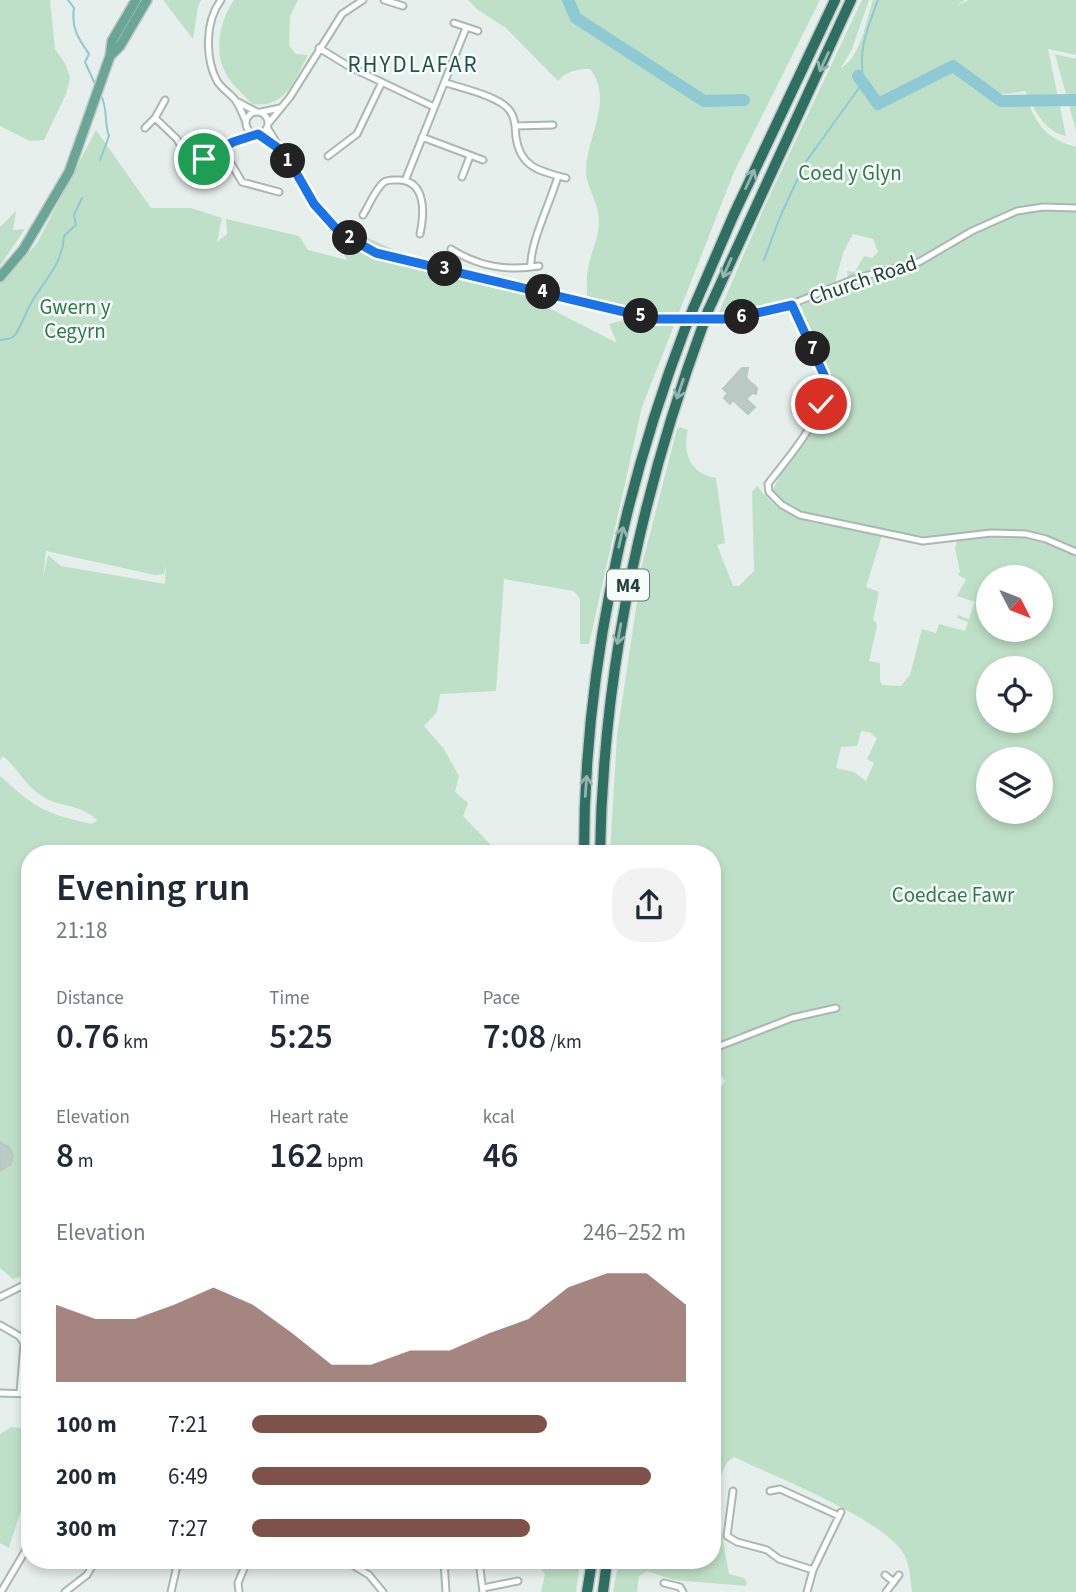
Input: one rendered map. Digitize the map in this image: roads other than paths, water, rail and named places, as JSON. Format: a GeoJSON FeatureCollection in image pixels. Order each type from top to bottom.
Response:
{"type":"FeatureCollection","features":[{"type":"Feature","properties":{"kind":"highway","name":"M4"},"geometry":{"type":"LineString","coordinates":[[584,845],[591,727],[607,607],[636,476],[693,309],[734,214],[835,0]]}},
{"type":"Feature","properties":{"kind":"highway","name":"M4"},"geometry":{"type":"LineString","coordinates":[[600,845],[607,720],[627,587],[667,429],[708,311],[852,0]]}},
{"type":"Feature","properties":{"kind":"highway"},"geometry":{"type":"LineString","coordinates":[[587,1592],[591,1569]]}},
{"type":"Feature","properties":{"kind":"highway"},"geometry":{"type":"LineString","coordinates":[[603,1592],[606,1569]]}},
{"type":"Feature","properties":{"kind":"main road"},"geometry":{"type":"LineString","coordinates":[[0,277],[23,250],[68,172],[110,56],[111,41],[136,0]]}},
{"type":"Feature","properties":{"kind":"main road"},"geometry":{"type":"LineString","coordinates":[[110,56],[120,46],[147,0]]}},
{"type":"Feature","properties":{"kind":"street"},"geometry":{"type":"LineString","coordinates":[[221,0],[211,22],[208,40],[212,66],[218,82],[237,102],[246,124],[256,134]]}},
{"type":"Feature","properties":{"kind":"street"},"geometry":{"type":"LineString","coordinates":[[155,118],[177,139],[185,154],[193,160],[204,159],[233,142],[256,134],[268,125],[290,97],[342,14],[362,0]]}},
{"type":"Feature","properties":{"kind":"street"},"geometry":{"type":"LineString","coordinates":[[389,1],[403,6]]}},
{"type":"Feature","properties":{"kind":"street"},"geometry":{"type":"LineString","coordinates":[[454,23],[478,31]]}},
{"type":"Feature","properties":{"kind":"street"},"geometry":{"type":"LineString","coordinates":[[405,181],[466,28]]}},
{"type":"Feature","properties":{"kind":"street"},"geometry":{"type":"LineString","coordinates":[[319,48],[434,107]]}},
{"type":"Feature","properties":{"kind":"street"},"geometry":{"type":"LineString","coordinates":[[328,156],[357,134],[363,126],[382,82]]}},
{"type":"Feature","properties":{"kind":"street"},"geometry":{"type":"LineString","coordinates":[[446,83],[499,102],[509,109],[515,126],[518,152],[525,162],[566,178]]}},
{"type":"Feature","properties":{"kind":"street"},"geometry":{"type":"LineString","coordinates":[[145,128],[155,118],[165,100]]}},
{"type":"Feature","properties":{"kind":"street"},"geometry":{"type":"LineString","coordinates":[[237,102],[267,117],[268,125]]}},
{"type":"Feature","properties":{"kind":"street"},"geometry":{"type":"LineString","coordinates":[[233,142],[250,114],[281,108]]}},
{"type":"Feature","properties":{"kind":"street","name":"Church Road"},"geometry":{"type":"LineString","coordinates":[[268,125],[278,148],[294,169],[314,204],[340,233],[376,253],[654,319],[730,319],[792,305],[857,278],[919,262],[972,231],[1017,211],[1043,207],[1076,208]]}},
{"type":"Feature","properties":{"kind":"street"},"geometry":{"type":"LineString","coordinates":[[515,126],[553,125]]}},
{"type":"Feature","properties":{"kind":"street","name":"Church Road"},"geometry":{"type":"LineString","coordinates":[[256,134],[278,148]]}},
{"type":"Feature","properties":{"kind":"street"},"geometry":{"type":"LineString","coordinates":[[422,137],[482,160]]}},
{"type":"Feature","properties":{"kind":"street"},"geometry":{"type":"LineString","coordinates":[[334,140],[340,148]]}},
{"type":"Feature","properties":{"kind":"street"},"geometry":{"type":"LineString","coordinates":[[222,148],[242,182],[279,192]]}},
{"type":"Feature","properties":{"kind":"street"},"geometry":{"type":"LineString","coordinates":[[462,177],[470,156]]}},
{"type":"Feature","properties":{"kind":"street"},"geometry":{"type":"LineString","coordinates":[[531,267],[529,253],[537,239],[558,176]]}},
{"type":"Feature","properties":{"kind":"street"},"geometry":{"type":"LineString","coordinates":[[363,215],[383,183],[391,179],[405,181],[419,192],[422,201],[424,217],[420,234]]}},
{"type":"Feature","properties":{"kind":"street"},"geometry":{"type":"LineString","coordinates":[[451,249],[472,260],[496,267],[514,270],[539,266]]}},
{"type":"Feature","properties":{"kind":"street"},"geometry":{"type":"LineString","coordinates":[[792,305],[820,364],[825,386],[821,404],[813,419],[768,484],[769,492],[782,505],[800,515],[911,539],[933,541],[991,533],[1017,533],[1046,539],[1076,552]]}},
{"type":"Feature","properties":{"kind":"street"},"geometry":{"type":"LineString","coordinates":[[721,1046],[792,1018],[836,1008]]}},
{"type":"Feature","properties":{"kind":"street"},"geometry":{"type":"LineString","coordinates":[[0,1297],[21,1286]]}},
{"type":"Feature","properties":{"kind":"street"},"geometry":{"type":"LineString","coordinates":[[0,1325],[16,1333],[21,1339]]}},
{"type":"Feature","properties":{"kind":"street"},"geometry":{"type":"LineString","coordinates":[[0,1394],[20,1393],[21,1380]]}},
{"type":"Feature","properties":{"kind":"street"},"geometry":{"type":"LineString","coordinates":[[770,1491],[780,1489],[840,1514],[813,1570],[807,1592]]}},
{"type":"Feature","properties":{"kind":"street"},"geometry":{"type":"LineString","coordinates":[[733,1491],[727,1536],[755,1550],[768,1550],[779,1559],[813,1570]]}},
{"type":"Feature","properties":{"kind":"street"},"geometry":{"type":"LineString","coordinates":[[1,1592],[21,1558]]}},
{"type":"Feature","properties":{"kind":"street"},"geometry":{"type":"LineString","coordinates":[[67,1591],[90,1569]]}},
{"type":"Feature","properties":{"kind":"street"},"geometry":{"type":"LineString","coordinates":[[171,1592],[176,1569]]}},
{"type":"Feature","properties":{"kind":"street"},"geometry":{"type":"LineString","coordinates":[[239,1592],[244,1569]]}},
{"type":"Feature","properties":{"kind":"street"},"geometry":{"type":"LineString","coordinates":[[360,1569],[369,1574],[383,1592]]}},
{"type":"Feature","properties":{"kind":"street"},"geometry":{"type":"LineString","coordinates":[[445,1569],[446,1592]]}},
{"type":"Feature","properties":{"kind":"street"},"geometry":{"type":"LineString","coordinates":[[480,1569],[483,1590],[510,1588],[518,1581]]}},
{"type":"Feature","properties":{"kind":"street"},"geometry":{"type":"LineString","coordinates":[[885,1575],[894,1582]]}},
{"type":"Feature","properties":{"kind":"street"},"geometry":{"type":"LineString","coordinates":[[886,1592],[899,1575]]}},
{"type":"Feature","properties":{"kind":"street"},"geometry":{"type":"LineString","coordinates":[[664,1583],[680,1587],[683,1592]]}},
{"type":"Feature","properties":{"kind":"waterway"},"geometry":{"type":"LineString","coordinates":[[68,0],[74,8],[76,32],[89,54],[85,62],[95,84]]}},
{"type":"Feature","properties":{"kind":"waterway"},"geometry":{"type":"LineString","coordinates":[[568,0],[576,18],[704,101],[744,100]]}},
{"type":"Feature","properties":{"kind":"waterway"},"geometry":{"type":"LineString","coordinates":[[764,260],[805,163],[864,81],[863,50],[878,0]]}},
{"type":"Feature","properties":{"kind":"waterway"},"geometry":{"type":"LineString","coordinates":[[858,76],[878,104],[953,66],[1001,101],[1076,100]]}},
{"type":"Feature","properties":{"kind":"waterway"},"geometry":{"type":"LineString","coordinates":[[100,160],[109,136],[101,96]]}},
{"type":"Feature","properties":{"kind":"waterway"},"geometry":{"type":"LineString","coordinates":[[0,340],[12,338],[17,332],[30,305],[56,264],[64,236],[76,225],[74,215],[82,198]]}},
{"type":"Feature","properties":{"kind":"district","name":"RHYDLAFAR"},"geometry":{"type":"Point","coordinates":[413,64]}},
{"type":"Feature","properties":{"kind":"park label","name":"Coed y Glyn"},"geometry":{"type":"Point","coordinates":[850,173]}},
{"type":"Feature","properties":{"kind":"park label","name":"Gwern y Cegyrn"},"geometry":{"type":"Point","coordinates":[75,319]}},
{"type":"Feature","properties":{"kind":"park label","name":"Coedcae Fawr"},"geometry":{"type":"Point","coordinates":[953,895]}}]}
